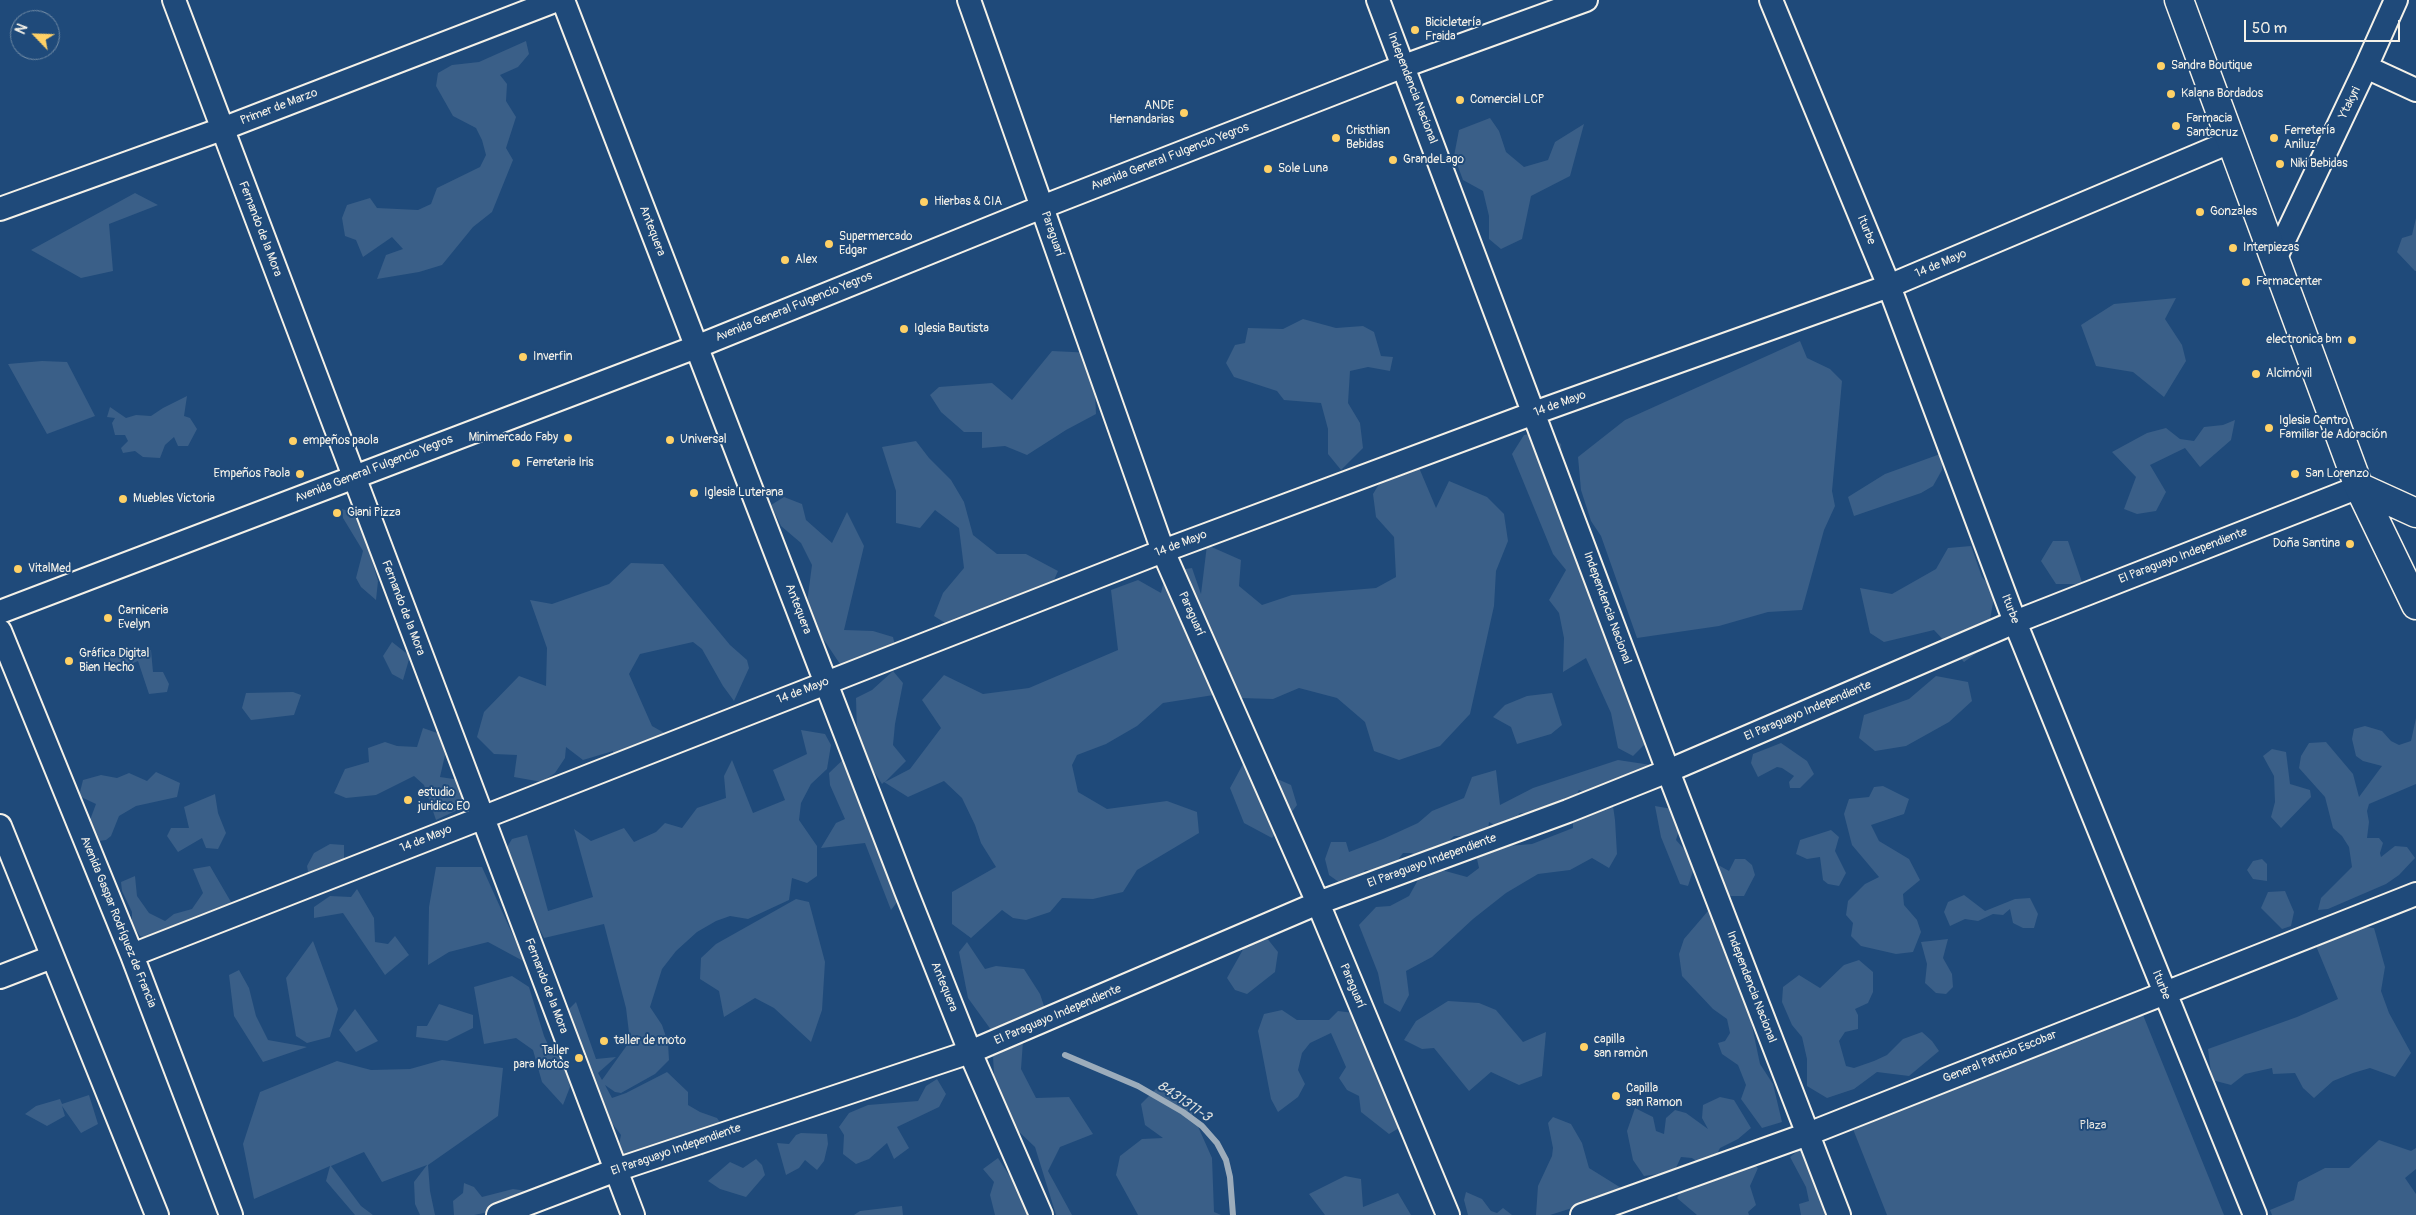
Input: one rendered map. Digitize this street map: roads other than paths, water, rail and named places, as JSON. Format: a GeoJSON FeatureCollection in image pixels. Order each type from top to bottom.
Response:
{"type":"FeatureCollection","features":[{"type":"Feature","properties":{"kind":"street","name":"Fernando de la Mora"},"geometry":{"type":"LineString","coordinates":[[174,0],[633,1215]]}},
{"type":"Feature","properties":{"kind":"street","name":"Primer de Marzo"},"geometry":{"type":"LineString","coordinates":[[0,209],[222,129],[557,0]]}},
{"type":"Feature","properties":{"kind":"street","name":"Antequera"},"geometry":{"type":"LineString","coordinates":[[562,0],[970,1052],[1041,1215]]}},
{"type":"Feature","properties":{"kind":"street","name":"Paraguarí"},"geometry":{"type":"LineString","coordinates":[[969,0],[1163,551],[1318,903],[1448,1215]]}},
{"type":"Feature","properties":{"kind":"street","name":"Independencia Nacional"},"geometry":{"type":"LineString","coordinates":[[1378,0],[1668,771],[1839,1215]]}},
{"type":"Feature","properties":{"kind":"street","name":"Avenida General Fulgencio Yegros"},"geometry":{"type":"LineString","coordinates":[[0,612],[696,346],[1042,207],[1404,66],[1586,0]]}},
{"type":"Feature","properties":{"kind":"street","name":"Iturbe"},"geometry":{"type":"LineString","coordinates":[[1771,0],[1889,286],[2015,622],[2254,1215]]}},
{"type":"Feature","properties":{"kind":"street"},"geometry":{"type":"LineString","coordinates":[[2179,0],[2360,487],[2416,605]]}},
{"type":"Feature","properties":{"kind":"street","name":"Ytakyri"},"geometry":{"type":"LineString","coordinates":[[2275,258],[2396,0]]}},
{"type":"Feature","properties":{"kind":"street"},"geometry":{"type":"LineString","coordinates":[[2366,67],[2416,90]]}},
{"type":"Feature","properties":{"kind":"street","name":"14 de Mayo"},"geometry":{"type":"LineString","coordinates":[[132,955],[482,816],[1163,551],[1534,413],[1889,286],[2232,141]]}},
{"type":"Feature","properties":{"kind":"street"},"geometry":{"type":"LineString","coordinates":[[2360,487],[2416,512]]}},
{"type":"Feature","properties":{"kind":"street","name":"El Paraguayo Independiente"},"geometry":{"type":"LineString","coordinates":[[498,1215],[616,1170],[970,1052],[1318,903],[1568,811],[1668,771],[2015,622],[2360,487]]}},
{"type":"Feature","properties":{"kind":"street","name":"Avenida Gaspar Rodríguez de Francia"},"geometry":{"type":"LineString","coordinates":[[0,631],[132,955],[231,1215]]}},
{"type":"Feature","properties":{"kind":"street"},"geometry":{"type":"LineString","coordinates":[[0,826],[157,1215]]}},
{"type":"Feature","properties":{"kind":"street","name":"General Patricio Escobar"},"geometry":{"type":"LineString","coordinates":[[1582,1215],[1808,1134],[2416,894]]}},
{"type":"Feature","properties":{"kind":"street"},"geometry":{"type":"LineString","coordinates":[[0,977],[52,956]]}},
{"type":"Feature","properties":{"kind":"waterway","name":"8431311-3"},"geometry":{"type":"LineString","coordinates":[[1065,1055],[1138,1086],[1183,1112],[1202,1126],[1217,1143],[1226,1160],[1230,1177],[1233,1215]]}},
{"type":"Feature","properties":{"kind":"place","name":"Bicicletería Fraida"},"geometry":{"type":"Point","coordinates":[1415,30]}},
{"type":"Feature","properties":{"kind":"place","name":"Sandra Boutique"},"geometry":{"type":"Point","coordinates":[2161,66]}},
{"type":"Feature","properties":{"kind":"place","name":"Kalana Bordados"},"geometry":{"type":"Point","coordinates":[2171,94]}},
{"type":"Feature","properties":{"kind":"place","name":"Comercial LCP"},"geometry":{"type":"Point","coordinates":[1460,100]}},
{"type":"Feature","properties":{"kind":"place","name":"ANDE Hernandarias"},"geometry":{"type":"Point","coordinates":[1184,113]}},
{"type":"Feature","properties":{"kind":"place","name":"Farmacia Santacruz"},"geometry":{"type":"Point","coordinates":[2176,126]}},
{"type":"Feature","properties":{"kind":"place","name":"Cristhian Bebidas"},"geometry":{"type":"Point","coordinates":[1336,138]}},
{"type":"Feature","properties":{"kind":"place","name":"Ferretería Aniluz"},"geometry":{"type":"Point","coordinates":[2274,138]}},
{"type":"Feature","properties":{"kind":"place","name":"GrandeLago"},"geometry":{"type":"Point","coordinates":[1393,160]}},
{"type":"Feature","properties":{"kind":"place","name":"Niki Bebidas"},"geometry":{"type":"Point","coordinates":[2280,164]}},
{"type":"Feature","properties":{"kind":"place","name":"Sole Luna"},"geometry":{"type":"Point","coordinates":[1268,169]}},
{"type":"Feature","properties":{"kind":"place","name":"Hierbas & CIA"},"geometry":{"type":"Point","coordinates":[924,202]}},
{"type":"Feature","properties":{"kind":"place","name":"Gonzales"},"geometry":{"type":"Point","coordinates":[2200,212]}},
{"type":"Feature","properties":{"kind":"place","name":"Supermercado Edgar"},"geometry":{"type":"Point","coordinates":[829,244]}},
{"type":"Feature","properties":{"kind":"place","name":"Interpiezas"},"geometry":{"type":"Point","coordinates":[2233,248]}},
{"type":"Feature","properties":{"kind":"place","name":"Alex"},"geometry":{"type":"Point","coordinates":[785,260]}},
{"type":"Feature","properties":{"kind":"place","name":"Farmacenter"},"geometry":{"type":"Point","coordinates":[2246,282]}},
{"type":"Feature","properties":{"kind":"place","name":"Iglesia Bautista"},"geometry":{"type":"Point","coordinates":[904,329]}},
{"type":"Feature","properties":{"kind":"place","name":"electronica bm"},"geometry":{"type":"Point","coordinates":[2352,340]}},
{"type":"Feature","properties":{"kind":"place","name":"Inverfin"},"geometry":{"type":"Point","coordinates":[523,357]}},
{"type":"Feature","properties":{"kind":"place","name":"Alcimóvil"},"geometry":{"type":"Point","coordinates":[2256,374]}},
{"type":"Feature","properties":{"kind":"place","name":"Iglesia Centro Familiar de Adoración"},"geometry":{"type":"Point","coordinates":[2269,428]}},
{"type":"Feature","properties":{"kind":"place","name":"Minimercado Faby"},"geometry":{"type":"Point","coordinates":[568,438]}},
{"type":"Feature","properties":{"kind":"place","name":"Universal"},"geometry":{"type":"Point","coordinates":[670,440]}},
{"type":"Feature","properties":{"kind":"place","name":"empeños paola"},"geometry":{"type":"Point","coordinates":[293,441]}},
{"type":"Feature","properties":{"kind":"place","name":"Ferreteria Iris"},"geometry":{"type":"Point","coordinates":[516,463]}},
{"type":"Feature","properties":{"kind":"place","name":"Empeños Paola"},"geometry":{"type":"Point","coordinates":[300,474]}},
{"type":"Feature","properties":{"kind":"place","name":"San Lorenzo"},"geometry":{"type":"Point","coordinates":[2295,474]}},
{"type":"Feature","properties":{"kind":"place","name":"Iglesia Luterana"},"geometry":{"type":"Point","coordinates":[694,493]}},
{"type":"Feature","properties":{"kind":"place","name":"Muebles Victoria"},"geometry":{"type":"Point","coordinates":[123,499]}},
{"type":"Feature","properties":{"kind":"place","name":"Giani Pizza"},"geometry":{"type":"Point","coordinates":[337,513]}},
{"type":"Feature","properties":{"kind":"place","name":"Doña Santina"},"geometry":{"type":"Point","coordinates":[2350,544]}},
{"type":"Feature","properties":{"kind":"place","name":"VitalMed"},"geometry":{"type":"Point","coordinates":[18,569]}},
{"type":"Feature","properties":{"kind":"place","name":"Carniceria Evelyn"},"geometry":{"type":"Point","coordinates":[108,618]}},
{"type":"Feature","properties":{"kind":"place","name":"Gráfica Digital Bien Hecho"},"geometry":{"type":"Point","coordinates":[69,661]}},
{"type":"Feature","properties":{"kind":"place","name":"estudio juridico EO"},"geometry":{"type":"Point","coordinates":[408,800]}},
{"type":"Feature","properties":{"kind":"place","name":"taller de moto"},"geometry":{"type":"Point","coordinates":[604,1041]}},
{"type":"Feature","properties":{"kind":"place","name":"capilla san ramòn"},"geometry":{"type":"Point","coordinates":[1584,1047]}},
{"type":"Feature","properties":{"kind":"place","name":"Taller para Motos"},"geometry":{"type":"Point","coordinates":[579,1058]}},
{"type":"Feature","properties":{"kind":"place","name":"Capilla san Ramon"},"geometry":{"type":"Point","coordinates":[1616,1096]}},
{"type":"Feature","properties":{"kind":"park label","name":"Plaza"},"geometry":{"type":"Point","coordinates":[2093,1126]}}]}
